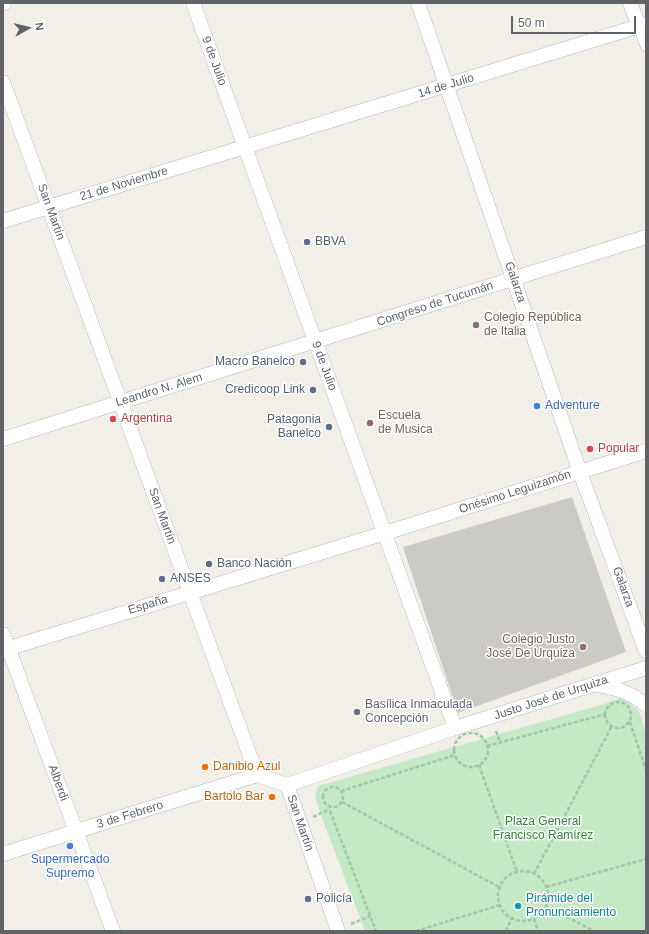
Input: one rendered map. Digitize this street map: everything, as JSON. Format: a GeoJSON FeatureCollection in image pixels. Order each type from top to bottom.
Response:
{"type":"FeatureCollection","features":[{"type":"Feature","properties":{"kind":"street","name":"9 de Julio"},"geometry":{"type":"LineString","coordinates":[[193,3],[455,728]]}},
{"type":"Feature","properties":{"kind":"street","name":"Galarza"},"geometry":{"type":"LineString","coordinates":[[418,3],[580,472],[646,651]]}},
{"type":"Feature","properties":{"kind":"street"},"geometry":{"type":"LineString","coordinates":[[630,3],[642,25],[646,46]]}},
{"type":"Feature","properties":{"kind":"street","name":"14 de Julio"},"geometry":{"type":"LineString","coordinates":[[245,148],[642,25]]}},
{"type":"Feature","properties":{"kind":"street","name":"San Martín"},"geometry":{"type":"LineString","coordinates":[[3,82],[257,775],[287,784],[338,930]]}},
{"type":"Feature","properties":{"kind":"street","name":"21 de Noviembre"},"geometry":{"type":"LineString","coordinates":[[3,221],[245,148]]}},
{"type":"Feature","properties":{"kind":"street","name":"Congreso de Tucumán"},"geometry":{"type":"LineString","coordinates":[[315,342],[646,237]]}},
{"type":"Feature","properties":{"kind":"street","name":"Leandro N. Alem"},"geometry":{"type":"LineString","coordinates":[[3,439],[315,342]]}},
{"type":"Feature","properties":{"kind":"street","name":"Onésimo Leguizamón"},"geometry":{"type":"LineString","coordinates":[[385,533],[646,451]]}},
{"type":"Feature","properties":{"kind":"street","name":"España"},"geometry":{"type":"LineString","coordinates":[[6,649],[385,533]]}},
{"type":"Feature","properties":{"kind":"street","name":"Alberdi"},"geometry":{"type":"LineString","coordinates":[[3,634],[6,649],[113,931]]}},
{"type":"Feature","properties":{"kind":"street","name":"Justo José de Urquiza"},"geometry":{"type":"LineString","coordinates":[[455,728],[646,668]]}},
{"type":"Feature","properties":{"kind":"street"},"geometry":{"type":"LineString","coordinates":[[594,685],[618,688],[634,696],[646,706]]}},
{"type":"Feature","properties":{"kind":"street"},"geometry":{"type":"LineString","coordinates":[[287,784],[455,728]]}},
{"type":"Feature","properties":{"kind":"street","name":"3 de Febrero"},"geometry":{"type":"LineString","coordinates":[[3,854],[257,775]]}},
{"type":"Feature","properties":{"kind":"path"},"geometry":{"type":"LineString","coordinates":[[630,722],[624,727],[616,728],[612,726],[605,717],[607,708],[613,703],[621,702],[628,706],[632,714],[630,722],[646,770]]}},
{"type":"Feature","properties":{"kind":"path"},"geometry":{"type":"LineString","coordinates":[[487,746],[606,714]]}},
{"type":"Feature","properties":{"kind":"path"},"geometry":{"type":"LineString","coordinates":[[534,874],[612,726]]}},
{"type":"Feature","properties":{"kind":"path"},"geometry":{"type":"LineString","coordinates":[[470,733],[478,734],[484,739],[487,746],[488,753],[485,760],[479,765],[472,767],[464,766],[458,762],[455,755],[454,747],[457,740],[463,735],[470,733]]}},
{"type":"Feature","properties":{"kind":"path"},"geometry":{"type":"LineString","coordinates":[[341,791],[455,755]]}},
{"type":"Feature","properties":{"kind":"path"},"geometry":{"type":"LineString","coordinates":[[479,765],[517,872]]}},
{"type":"Feature","properties":{"kind":"path"},"geometry":{"type":"LineString","coordinates":[[300,821],[330,809],[338,806],[342,802],[343,797],[341,791],[337,788],[331,787],[326,789],[322,799],[330,809],[376,931]]}},
{"type":"Feature","properties":{"kind":"path"},"geometry":{"type":"LineString","coordinates":[[342,802],[499,887]]}},
{"type":"Feature","properties":{"kind":"path"},"geometry":{"type":"LineString","coordinates":[[546,887],[646,859]]}},
{"type":"Feature","properties":{"kind":"path"},"geometry":{"type":"LineString","coordinates":[[517,872],[529,872],[534,874],[540,877],[546,887],[548,899],[544,911],[534,919],[523,921],[511,918],[502,910],[500,905],[498,899],[499,887],[506,877],[517,872]]}},
{"type":"Feature","properties":{"kind":"path"},"geometry":{"type":"LineString","coordinates":[[416,931],[500,905]]}},
{"type":"Feature","properties":{"kind":"path"},"geometry":{"type":"LineString","coordinates":[[545,906],[594,931]]}},
{"type":"Feature","properties":{"kind":"path"},"geometry":{"type":"LineString","coordinates":[[338,930],[370,916]]}},
{"type":"Feature","properties":{"kind":"path"},"geometry":{"type":"LineString","coordinates":[[506,931],[511,918]]}},
{"type":"Feature","properties":{"kind":"path"},"geometry":{"type":"LineString","coordinates":[[534,919],[538,931]]}},
{"type":"Feature","properties":{"kind":"green space","name":"Plaza General Francisco Ramírez"},"geometry":{"type":"Polygon","coordinates":[[[623,697],[639,711],[646,734],[646,931],[365,931],[323,821],[315,796],[318,786],[601,705],[623,697]]]}},
{"type":"Feature","properties":{"kind":"building"},"geometry":{"type":"Polygon","coordinates":[[[572,497],[626,652],[458,713],[403,547],[572,497]]]}},
{"type":"Feature","properties":{"kind":"place","name":"BBVA"},"geometry":{"type":"Point","coordinates":[307,242]}},
{"type":"Feature","properties":{"kind":"place","name":"Colegio República de Italia"},"geometry":{"type":"Point","coordinates":[476,325]}},
{"type":"Feature","properties":{"kind":"place","name":"Macro Banelco"},"geometry":{"type":"Point","coordinates":[303,362]}},
{"type":"Feature","properties":{"kind":"place","name":"Credicoop Link"},"geometry":{"type":"Point","coordinates":[313,390]}},
{"type":"Feature","properties":{"kind":"place","name":"Adventure"},"geometry":{"type":"Point","coordinates":[537,406]}},
{"type":"Feature","properties":{"kind":"place","name":"Argentina"},"geometry":{"type":"Point","coordinates":[113,419]}},
{"type":"Feature","properties":{"kind":"place","name":"Escuela de Musica"},"geometry":{"type":"Point","coordinates":[370,423]}},
{"type":"Feature","properties":{"kind":"place","name":"Patagonia Banelco"},"geometry":{"type":"Point","coordinates":[329,427]}},
{"type":"Feature","properties":{"kind":"place","name":"Popular"},"geometry":{"type":"Point","coordinates":[590,449]}},
{"type":"Feature","properties":{"kind":"place","name":"Banco Nación"},"geometry":{"type":"Point","coordinates":[209,564]}},
{"type":"Feature","properties":{"kind":"place","name":"ANSES"},"geometry":{"type":"Point","coordinates":[162,579]}},
{"type":"Feature","properties":{"kind":"place","name":"Colegio Justo José De Urquiza"},"geometry":{"type":"Point","coordinates":[583,647]}},
{"type":"Feature","properties":{"kind":"place","name":"Basílica Inmaculada Concepción"},"geometry":{"type":"Point","coordinates":[357,712]}},
{"type":"Feature","properties":{"kind":"place","name":"Danibio Azul"},"geometry":{"type":"Point","coordinates":[205,767]}},
{"type":"Feature","properties":{"kind":"place","name":"Bartolo Bar"},"geometry":{"type":"Point","coordinates":[272,797]}},
{"type":"Feature","properties":{"kind":"place","name":"Supermercado Supremo"},"geometry":{"type":"Point","coordinates":[70,846]}},
{"type":"Feature","properties":{"kind":"place","name":"Policía"},"geometry":{"type":"Point","coordinates":[308,899]}},
{"type":"Feature","properties":{"kind":"place","name":"Pirámide del Pronunciamiento"},"geometry":{"type":"Point","coordinates":[518,906]}}]}
